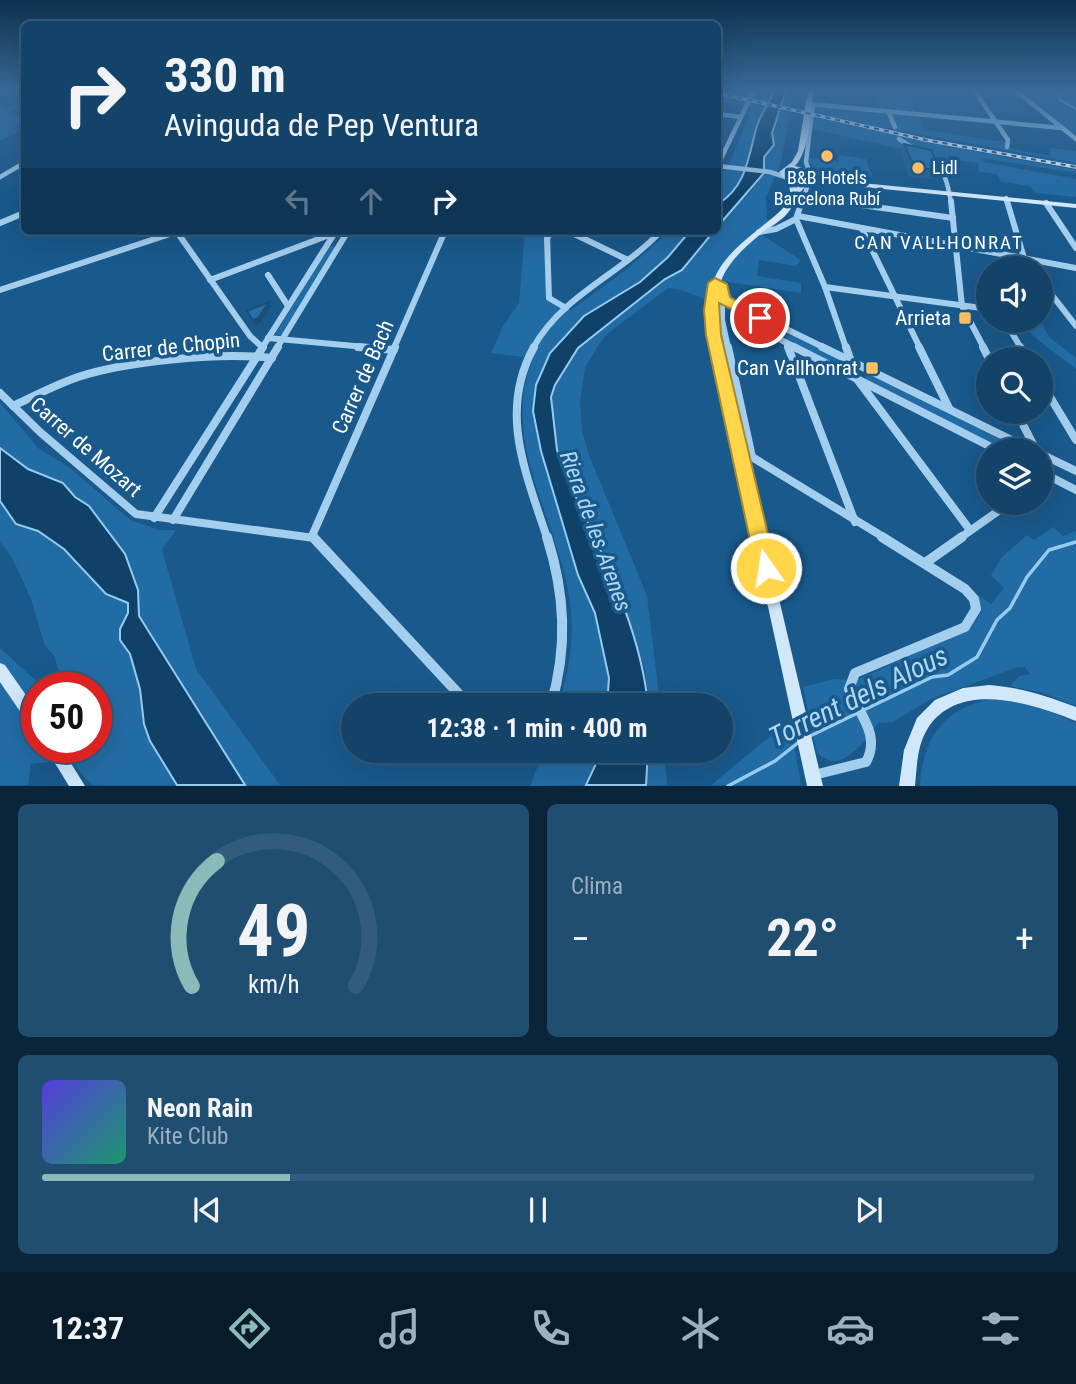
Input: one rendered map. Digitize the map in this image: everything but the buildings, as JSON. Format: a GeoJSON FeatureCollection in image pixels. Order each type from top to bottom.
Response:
{"type":"FeatureCollection","features":[{"type":"Feature","properties":{"kind":"main road"},"geometry":{"type":"LineString","coordinates":[[786,173],[802,151],[807,127]]}},
{"type":"Feature","properties":{"kind":"main road"},"geometry":{"type":"LineString","coordinates":[[802,151],[814,176],[806,182],[786,210],[732,255],[715,283],[711,310],[713,335],[814,780]]}},
{"type":"Feature","properties":{"kind":"main road"},"geometry":{"type":"LineString","coordinates":[[786,173],[809,170],[1076,206]]}},
{"type":"Feature","properties":{"kind":"main road"},"geometry":{"type":"LineString","coordinates":[[786,173],[806,182],[1076,199]]}},
{"type":"Feature","properties":{"kind":"main road"},"geometry":{"type":"LineString","coordinates":[[786,173],[794,197]]}},
{"type":"Feature","properties":{"kind":"main road"},"geometry":{"type":"LineString","coordinates":[[0,670],[21,701]]}},
{"type":"Feature","properties":{"kind":"main road"},"geometry":{"type":"LineString","coordinates":[[907,786],[910,756],[918,728],[927,715],[950,701],[979,692],[1008,692],[1076,714]]}},
{"type":"Feature","properties":{"kind":"main road"},"geometry":{"type":"LineString","coordinates":[[63,763],[78,786]]}},
{"type":"Feature","properties":{"kind":"street"},"geometry":{"type":"LineString","coordinates":[[721,160],[736,127]]}},
{"type":"Feature","properties":{"kind":"street"},"geometry":{"type":"LineString","coordinates":[[809,127],[806,162],[809,170]]}},
{"type":"Feature","properties":{"kind":"street"},"geometry":{"type":"LineString","coordinates":[[999,127],[1009,140],[1007,147]]}},
{"type":"Feature","properties":{"kind":"street"},"geometry":{"type":"LineString","coordinates":[[1047,127],[1062,128],[1076,139]]}},
{"type":"Feature","properties":{"kind":"street"},"geometry":{"type":"LineString","coordinates":[[899,139],[909,147],[930,152],[935,156],[949,190],[962,305],[983,347]]}},
{"type":"Feature","properties":{"kind":"street"},"geometry":{"type":"LineString","coordinates":[[0,177],[21,165]]}},
{"type":"Feature","properties":{"kind":"street"},"geometry":{"type":"LineString","coordinates":[[721,166],[786,173]]}},
{"type":"Feature","properties":{"kind":"street"},"geometry":{"type":"LineString","coordinates":[[759,232],[776,229],[797,217],[805,197],[806,182]]}},
{"type":"Feature","properties":{"kind":"street"},"geometry":{"type":"LineString","coordinates":[[805,197],[953,218]]}},
{"type":"Feature","properties":{"kind":"street"},"geometry":{"type":"LineString","coordinates":[[1006,198],[1023,256]]}},
{"type":"Feature","properties":{"kind":"street"},"geometry":{"type":"LineString","coordinates":[[1046,203],[1076,248]]}},
{"type":"Feature","properties":{"kind":"street"},"geometry":{"type":"LineString","coordinates":[[0,223],[21,214]]}},
{"type":"Feature","properties":{"kind":"street"},"geometry":{"type":"LineString","coordinates":[[797,217],[1013,256]]}},
{"type":"Feature","properties":{"kind":"street"},"geometry":{"type":"LineString","coordinates":[[797,217],[857,379],[970,530]]}},
{"type":"Feature","properties":{"kind":"street"},"geometry":{"type":"LineString","coordinates":[[862,229],[950,409]]}},
{"type":"Feature","properties":{"kind":"street"},"geometry":{"type":"LineString","coordinates":[[0,290],[166,235]]}},
{"type":"Feature","properties":{"kind":"street"},"geometry":{"type":"LineString","coordinates":[[181,235],[250,335],[262,347]]}},
{"type":"Feature","properties":{"kind":"street"},"geometry":{"type":"LineString","coordinates":[[211,280],[329,235]]}},
{"type":"Feature","properties":{"kind":"street"},"geometry":{"type":"LineString","coordinates":[[154,518],[333,235]]}},
{"type":"Feature","properties":{"kind":"street"},"geometry":{"type":"LineString","coordinates":[[173,520],[346,235]]}},
{"type":"Feature","properties":{"kind":"street","name":"Carrer de Bach"},"geometry":{"type":"LineString","coordinates":[[312,536],[443,235]]}},
{"type":"Feature","properties":{"kind":"street"},"geometry":{"type":"LineString","coordinates":[[549,235],[547,238],[549,298],[566,308]]}},
{"type":"Feature","properties":{"kind":"street"},"geometry":{"type":"LineString","coordinates":[[576,235],[628,260]]}},
{"type":"Feature","properties":{"kind":"street"},"geometry":{"type":"LineString","coordinates":[[554,693],[564,651],[562,598],[514,420],[514,400],[519,377],[531,349],[552,320],[656,235]]}},
{"type":"Feature","properties":{"kind":"street"},"geometry":{"type":"LineString","coordinates":[[330,240],[343,241]]}},
{"type":"Feature","properties":{"kind":"street"},"geometry":{"type":"LineString","coordinates":[[1053,264],[1076,268]]}},
{"type":"Feature","properties":{"kind":"street"},"geometry":{"type":"LineString","coordinates":[[268,275],[284,295],[288,306]]}},
{"type":"Feature","properties":{"kind":"street"},"geometry":{"type":"LineString","coordinates":[[715,283],[722,287],[722,320],[752,457],[969,591],[977,603],[975,615],[965,627],[855,673],[849,683],[852,697],[870,729],[873,744],[866,762],[814,780]]}},
{"type":"Feature","properties":{"kind":"street"},"geometry":{"type":"LineString","coordinates":[[825,287],[976,307]]}},
{"type":"Feature","properties":{"kind":"street"},"geometry":{"type":"LineString","coordinates":[[1053,296],[1076,326]]}},
{"type":"Feature","properties":{"kind":"street"},"geometry":{"type":"LineString","coordinates":[[723,300],[1009,438]]}},
{"type":"Feature","properties":{"kind":"street"},"geometry":{"type":"LineString","coordinates":[[764,322],[763,330],[787,344],[976,439]]}},
{"type":"Feature","properties":{"kind":"street"},"geometry":{"type":"LineString","coordinates":[[268,338],[394,351]]}},
{"type":"Feature","properties":{"kind":"street"},"geometry":{"type":"LineString","coordinates":[[787,344],[856,522]]}},
{"type":"Feature","properties":{"kind":"street","name":"Carrer de Chopin"},"geometry":{"type":"LineString","coordinates":[[13,405],[89,373],[110,369],[256,356],[272,358]]}},
{"type":"Feature","properties":{"kind":"street","name":"Carrer de Mozart"},"geometry":{"type":"LineString","coordinates":[[0,393],[40,432],[136,514],[312,536]]}},
{"type":"Feature","properties":{"kind":"street"},"geometry":{"type":"LineString","coordinates":[[1053,402],[1076,440]]}},
{"type":"Feature","properties":{"kind":"street"},"geometry":{"type":"LineString","coordinates":[[1053,460],[1076,471]]}},
{"type":"Feature","properties":{"kind":"street"},"geometry":{"type":"LineString","coordinates":[[1053,478],[1076,490]]}},
{"type":"Feature","properties":{"kind":"street"},"geometry":{"type":"LineString","coordinates":[[925,563],[992,515]]}},
{"type":"Feature","properties":{"kind":"street"},"geometry":{"type":"LineString","coordinates":[[312,536],[458,693]]}},
{"type":"Feature","properties":{"kind":"shaded area"},"geometry":{"type":"Polygon","coordinates":[[[0,127],[15,127],[11,129],[21,130],[0,141],[0,127]]]}},
{"type":"Feature","properties":{"kind":"shaded area"},"geometry":{"type":"Polygon","coordinates":[[[745,127],[757,127],[741,180],[721,202],[721,174],[729,164],[745,127]]]}},
{"type":"Feature","properties":{"kind":"shaded area"},"geometry":{"type":"Polygon","coordinates":[[[757,127],[774,127],[774,145],[764,157],[764,173],[721,223],[721,202],[741,180],[757,127]]]}},
{"type":"Feature","properties":{"kind":"shaded area"},"geometry":{"type":"Polygon","coordinates":[[[774,127],[788,127],[781,162],[766,197],[767,219],[777,224],[762,235],[801,260],[796,266],[759,260],[757,276],[801,283],[801,293],[722,281],[717,304],[681,290],[668,288],[607,334],[585,368],[580,401],[582,431],[589,455],[647,596],[659,693],[647,693],[645,669],[623,606],[557,450],[551,398],[555,385],[578,348],[665,279],[682,270],[711,235],[721,235],[721,222],[756,185],[764,167],[764,157],[771,149],[774,127]]]}},
{"type":"Feature","properties":{"kind":"shaded area"},"geometry":{"type":"Polygon","coordinates":[[[861,127],[1076,170],[1076,173],[983,158],[984,162],[1076,179],[1076,197],[1035,193],[1030,186],[1001,182],[997,174],[979,172],[978,163],[931,156],[808,128],[861,127]]]}},
{"type":"Feature","properties":{"kind":"shaded area"},"geometry":{"type":"Polygon","coordinates":[[[880,127],[924,127],[925,130],[1004,142],[1012,149],[1050,156],[1050,148],[1076,151],[1076,163],[880,127]]]}},
{"type":"Feature","properties":{"kind":"shaded area"},"geometry":{"type":"Polygon","coordinates":[[[1066,127],[1076,127],[1076,135],[1066,127]]]}},
{"type":"Feature","properties":{"kind":"shaded area"},"geometry":{"type":"Polygon","coordinates":[[[839,155],[866,159],[872,177],[825,172],[810,164],[805,157],[838,162],[839,155]]]}},
{"type":"Feature","properties":{"kind":"shaded area"},"geometry":{"type":"Polygon","coordinates":[[[525,235],[552,235],[549,298],[571,310],[627,269],[665,235],[687,235],[668,257],[640,282],[584,316],[550,353],[536,385],[533,411],[541,451],[578,575],[595,613],[609,678],[608,693],[561,693],[569,662],[572,619],[561,561],[526,445],[523,416],[525,387],[534,358],[491,353],[503,326],[519,303],[525,235]]]}},
{"type":"Feature","properties":{"kind":"shaded area"},"geometry":{"type":"Polygon","coordinates":[[[687,235],[711,235],[682,270],[665,279],[578,348],[555,385],[551,397],[557,450],[626,614],[636,644],[646,693],[608,693],[609,678],[595,613],[578,575],[541,451],[533,411],[536,385],[550,353],[584,316],[640,282],[668,257],[687,235]]]}},
{"type":"Feature","properties":{"kind":"shaded area"},"geometry":{"type":"Polygon","coordinates":[[[329,246],[336,247],[281,335],[275,335],[329,246]]]}},
{"type":"Feature","properties":{"kind":"shaded area"},"geometry":{"type":"Polygon","coordinates":[[[769,324],[847,362],[847,367],[844,369],[764,330],[765,325],[769,324]]]}},
{"type":"Feature","properties":{"kind":"shaded area"},"geometry":{"type":"Polygon","coordinates":[[[1032,333],[1047,333],[1076,358],[1076,369],[1053,352],[1053,347],[1047,347],[1032,333]]]}},
{"type":"Feature","properties":{"kind":"shaded area"},"geometry":{"type":"Polygon","coordinates":[[[873,375],[1000,438],[978,438],[866,381],[865,377],[873,375]]]}},
{"type":"Feature","properties":{"kind":"shaded area"},"geometry":{"type":"Polygon","coordinates":[[[0,403],[38,448],[70,468],[130,520],[158,530],[176,530],[162,550],[196,669],[280,785],[245,785],[139,616],[138,590],[125,554],[89,506],[75,497],[63,483],[28,468],[0,448],[0,403]]]}},
{"type":"Feature","properties":{"kind":"shaded area"},"geometry":{"type":"Polygon","coordinates":[[[0,448],[28,469],[63,483],[75,497],[89,506],[125,554],[138,590],[139,616],[245,785],[177,785],[150,741],[130,654],[120,640],[120,629],[128,613],[128,603],[106,594],[64,549],[38,531],[16,524],[0,501],[0,448]]]}},
{"type":"Feature","properties":{"kind":"shaded area"},"geometry":{"type":"Polygon","coordinates":[[[0,501],[16,524],[38,531],[64,549],[106,594],[128,603],[128,613],[120,629],[120,640],[130,653],[150,741],[177,785],[92,785],[72,763],[112,763],[112,672],[59,672],[54,655],[45,646],[31,599],[12,557],[0,542],[0,501]]]}},
{"type":"Feature","properties":{"kind":"shaded area"},"geometry":{"type":"Polygon","coordinates":[[[1053,527],[1063,536],[1076,531],[1076,706],[1043,693],[1010,686],[1019,676],[1030,674],[1025,667],[1018,667],[931,699],[893,722],[878,723],[864,741],[845,758],[832,761],[817,753],[803,687],[833,679],[857,680],[972,627],[981,612],[978,595],[991,604],[1004,588],[991,575],[1002,557],[1027,535],[1034,540],[1053,527]]]}},
{"type":"Feature","properties":{"kind":"shaded area"},"geometry":{"type":"Polygon","coordinates":[[[0,648],[26,672],[21,672],[21,763],[40,763],[31,764],[28,785],[0,785],[0,648]]]}},
{"type":"Feature","properties":{"kind":"shaded area"},"geometry":{"type":"Polygon","coordinates":[[[988,700],[1034,706],[1076,723],[1076,785],[920,786],[925,754],[938,729],[959,711],[988,700]]]}},
{"type":"Feature","properties":{"kind":"shaded area"},"geometry":{"type":"Polygon","coordinates":[[[790,720],[801,785],[711,785],[790,720]]]}},
{"type":"Feature","properties":{"kind":"shaded area"},"geometry":{"type":"Polygon","coordinates":[[[539,763],[596,763],[586,785],[530,786],[539,763]]]}},
{"type":"Feature","properties":{"kind":"shaded area"},"geometry":{"type":"Polygon","coordinates":[[[596,763],[647,763],[646,785],[586,785],[596,763]]]}},
{"type":"Feature","properties":{"kind":"shaded area"},"geometry":{"type":"Polygon","coordinates":[[[647,763],[665,763],[667,785],[646,786],[647,763]]]}},
{"type":"Feature","properties":{"kind":"waterway","name":"Torrent dels Alous"},"geometry":{"type":"LineString","coordinates":[[808,737],[932,677],[948,675],[977,657],[997,620],[1010,608],[1027,577],[1049,550],[1076,542]]}},
{"type":"Feature","properties":{"kind":"waterway","name":"Torrent dels Alous"},"geometry":{"type":"LineString","coordinates":[[728,786],[775,761],[799,742]]}},
{"type":"Feature","properties":{"kind":"tunnel"},"geometry":{"type":"LineString","coordinates":[[895,127],[899,139]]}},
{"type":"Feature","properties":{"kind":"railway"},"geometry":{"type":"LineString","coordinates":[[867,127],[1076,167]]}},
{"type":"Feature","properties":{"kind":"place","name":"B&B Hotels Barcelona Rubí"},"geometry":{"type":"Point","coordinates":[827,156]}},
{"type":"Feature","properties":{"kind":"place","name":"Lidl"},"geometry":{"type":"Point","coordinates":[918,168]}},
{"type":"Feature","properties":{"kind":"place","name":"Arrieta"},"geometry":{"type":"Point","coordinates":[965,318]}},
{"type":"Feature","properties":{"kind":"place","name":"Can Vallhonrat"},"geometry":{"type":"Point","coordinates":[872,368]}},
{"type":"Feature","properties":{"kind":"district","name":"CAN VALLHONRAT"},"geometry":{"type":"Point","coordinates":[939,242]}},
{"type":"Feature","properties":{"kind":"route"},"geometry":{"type":"LineString","coordinates":[[760,318],[723,300],[722,287],[715,283],[711,310],[713,335],[766,568]]}},
{"type":"Feature","properties":{"kind":"water label","name":"Riera de les Arenes"},"geometry":{"type":"Point","coordinates":[596,531]}}]}
